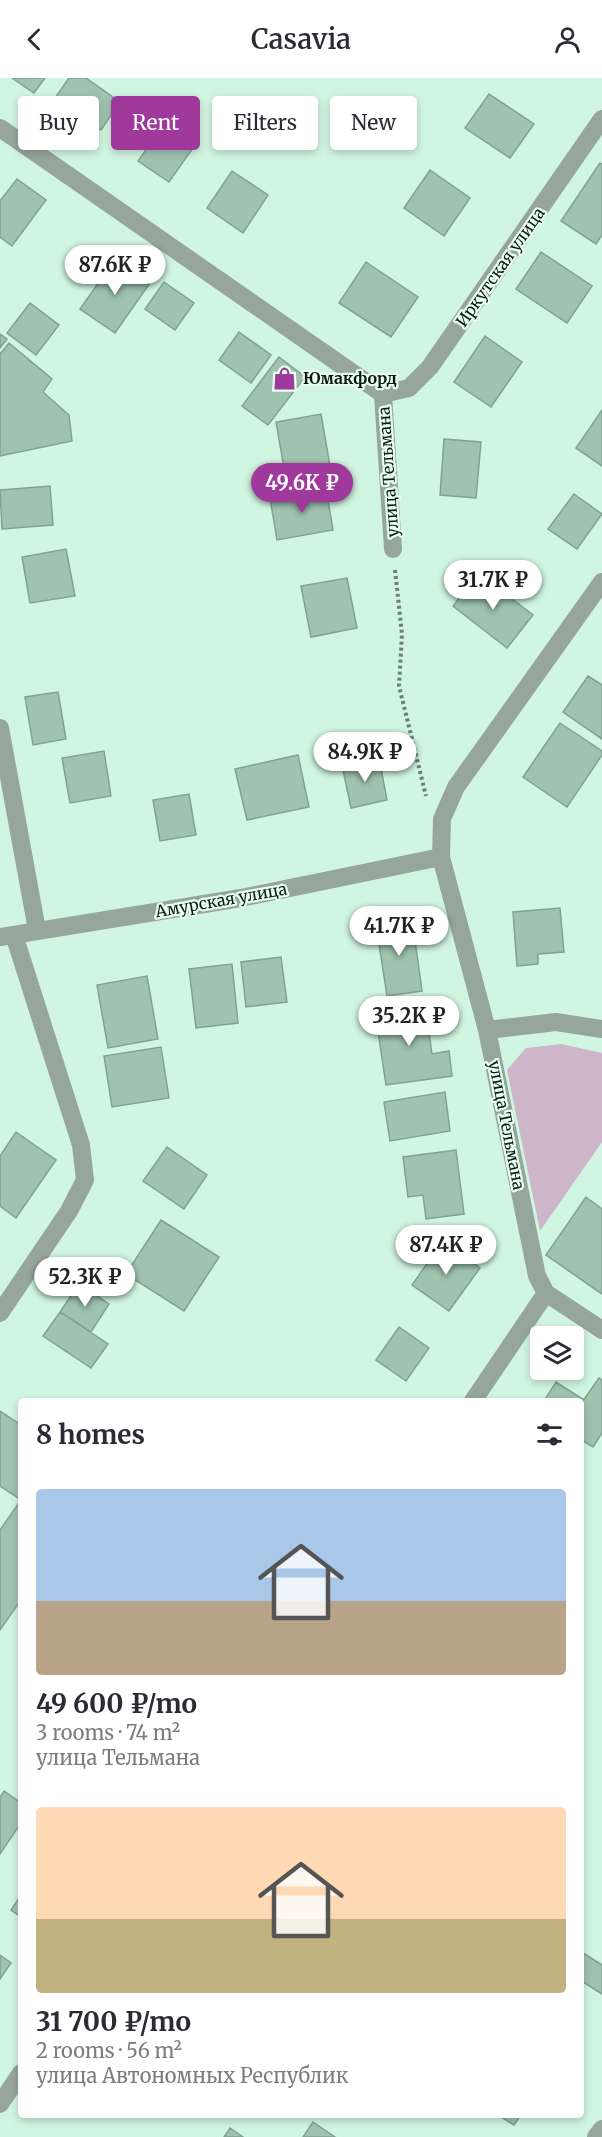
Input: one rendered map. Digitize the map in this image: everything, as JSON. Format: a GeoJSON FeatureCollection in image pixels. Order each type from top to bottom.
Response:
{"type":"FeatureCollection","features":[{"type":"Feature","properties":{"kind":"street","name":"Иркутская улица"},"geometry":{"type":"LineString","coordinates":[[382,394],[408,388],[430,367],[602,119]]}},
{"type":"Feature","properties":{"kind":"street"},"geometry":{"type":"LineString","coordinates":[[0,128],[382,394]]}},
{"type":"Feature","properties":{"kind":"street","name":"улица Тельмана"},"geometry":{"type":"LineString","coordinates":[[382,394],[393,549]]}},
{"type":"Feature","properties":{"kind":"street","name":"улица Тельмана"},"geometry":{"type":"LineString","coordinates":[[546,1293],[537,1276],[487,1030],[441,857],[442,819],[456,787],[602,582]]}},
{"type":"Feature","properties":{"kind":"street"},"geometry":{"type":"LineString","coordinates":[[0,728],[37,930]]}},
{"type":"Feature","properties":{"kind":"street","name":"Амурская улица"},"geometry":{"type":"LineString","coordinates":[[7,936],[241,898],[441,857]]}},
{"type":"Feature","properties":{"kind":"street"},"geometry":{"type":"LineString","coordinates":[[0,1314],[69,1211],[85,1180],[81,1144],[7,936]]}},
{"type":"Feature","properties":{"kind":"street"},"geometry":{"type":"LineString","coordinates":[[487,1030],[556,1022],[602,1029]]}},
{"type":"Feature","properties":{"kind":"street"},"geometry":{"type":"LineString","coordinates":[[475,1398],[546,1293],[602,1330]]}},
{"type":"Feature","properties":{"kind":"street"},"geometry":{"type":"LineString","coordinates":[[0,2104],[18,2077]]}},
{"type":"Feature","properties":{"kind":"street"},"geometry":{"type":"LineString","coordinates":[[596,2137],[602,2129]]}},
{"type":"Feature","properties":{"kind":"path"},"geometry":{"type":"LineString","coordinates":[[393,549],[402,634],[399,686],[427,800]]}},
{"type":"Feature","properties":{"kind":"shaded area"},"geometry":{"type":"Polygon","coordinates":[[[561,1044],[602,1053],[602,1142],[540,1231],[507,1070],[526,1048],[561,1044]]]}},
{"type":"Feature","properties":{"kind":"building"},"geometry":{"type":"Polygon","coordinates":[[[12,78],[45,78],[34,93],[12,78]]]}},
{"type":"Feature","properties":{"kind":"building"},"geometry":{"type":"Polygon","coordinates":[[[69,78],[86,78],[112,96],[111,115],[101,130],[99,129],[99,96],[56,96],[69,78]]]}},
{"type":"Feature","properties":{"kind":"building"},"geometry":{"type":"Polygon","coordinates":[[[489,94],[534,124],[510,158],[465,128],[489,94]]]}},
{"type":"Feature","properties":{"kind":"building"},"geometry":{"type":"Polygon","coordinates":[[[146,150],[192,150],[169,182],[138,161],[146,150]]]}},
{"type":"Feature","properties":{"kind":"building"},"geometry":{"type":"Polygon","coordinates":[[[600,163],[602,164],[602,235],[596,244],[561,221],[600,163]]]}},
{"type":"Feature","properties":{"kind":"building"},"geometry":{"type":"Polygon","coordinates":[[[430,170],[470,198],[444,236],[404,208],[430,170]]]}},
{"type":"Feature","properties":{"kind":"building"},"geometry":{"type":"Polygon","coordinates":[[[232,171],[268,195],[243,233],[207,208],[232,171]]]}},
{"type":"Feature","properties":{"kind":"building"},"geometry":{"type":"Polygon","coordinates":[[[17,179],[46,200],[12,246],[0,237],[0,201],[17,179]]]}},
{"type":"Feature","properties":{"kind":"building"},"geometry":{"type":"Polygon","coordinates":[[[541,252],[592,286],[567,323],[516,289],[541,252]]]}},
{"type":"Feature","properties":{"kind":"building"},"geometry":{"type":"Polygon","coordinates":[[[115,259],[150,283],[115,333],[80,309],[115,259]]]}},
{"type":"Feature","properties":{"kind":"building"},"geometry":{"type":"Polygon","coordinates":[[[366,262],[418,297],[391,337],[339,303],[366,262]]]}},
{"type":"Feature","properties":{"kind":"building"},"geometry":{"type":"Polygon","coordinates":[[[164,282],[194,303],[175,330],[145,309],[164,282]]]}},
{"type":"Feature","properties":{"kind":"building"},"geometry":{"type":"Polygon","coordinates":[[[30,303],[59,325],[36,355],[7,333],[30,303]]]}},
{"type":"Feature","properties":{"kind":"building"},"geometry":{"type":"Polygon","coordinates":[[[239,332],[271,355],[251,383],[219,360],[239,332]]]}},
{"type":"Feature","properties":{"kind":"building"},"geometry":{"type":"Polygon","coordinates":[[[0,334],[7,339],[0,348],[0,334]]]}},
{"type":"Feature","properties":{"kind":"building"},"geometry":{"type":"Polygon","coordinates":[[[485,336],[522,362],[491,407],[454,382],[485,336]]]}},
{"type":"Feature","properties":{"kind":"building"},"geometry":{"type":"Polygon","coordinates":[[[9,343],[52,379],[43,392],[69,415],[72,441],[0,456],[0,354],[9,343]]]}},
{"type":"Feature","properties":{"kind":"building"},"geometry":{"type":"Polygon","coordinates":[[[279,357],[305,377],[268,425],[242,406],[279,357]]]}},
{"type":"Feature","properties":{"kind":"building"},"geometry":{"type":"Polygon","coordinates":[[[602,410],[602,466],[576,448],[602,410]]]}},
{"type":"Feature","properties":{"kind":"building"},"geometry":{"type":"Polygon","coordinates":[[[321,414],[333,483],[288,491],[276,422],[321,414]]]}},
{"type":"Feature","properties":{"kind":"building"},"geometry":{"type":"Polygon","coordinates":[[[444,439],[481,442],[476,498],[440,495],[444,439]]]}},
{"type":"Feature","properties":{"kind":"building"},"geometry":{"type":"Polygon","coordinates":[[[50,486],[53,525],[2,529],[0,490],[50,486]]]}},
{"type":"Feature","properties":{"kind":"building"},"geometry":{"type":"Polygon","coordinates":[[[326,488],[333,530],[277,540],[270,498],[326,488]]]}},
{"type":"Feature","properties":{"kind":"building"},"geometry":{"type":"Polygon","coordinates":[[[574,494],[602,514],[577,549],[548,529],[574,494]]]}},
{"type":"Feature","properties":{"kind":"building"},"geometry":{"type":"Polygon","coordinates":[[[66,549],[75,596],[30,603],[22,557],[66,549]]]}},
{"type":"Feature","properties":{"kind":"building"},"geometry":{"type":"Polygon","coordinates":[[[478,573],[533,615],[507,648],[453,606],[478,573]]]}},
{"type":"Feature","properties":{"kind":"building"},"geometry":{"type":"Polygon","coordinates":[[[347,578],[357,628],[311,637],[301,586],[347,578]]]}},
{"type":"Feature","properties":{"kind":"building"},"geometry":{"type":"Polygon","coordinates":[[[588,676],[602,685],[602,739],[563,712],[588,676]]]}},
{"type":"Feature","properties":{"kind":"building"},"geometry":{"type":"Polygon","coordinates":[[[58,692],[66,739],[33,745],[25,697],[58,692]]]}},
{"type":"Feature","properties":{"kind":"building"},"geometry":{"type":"Polygon","coordinates":[[[560,723],[602,751],[602,755],[567,807],[523,777],[560,723]]]}},
{"type":"Feature","properties":{"kind":"building"},"geometry":{"type":"Polygon","coordinates":[[[104,751],[111,796],[70,803],[62,758],[104,751]]]}},
{"type":"Feature","properties":{"kind":"building"},"geometry":{"type":"Polygon","coordinates":[[[298,755],[309,807],[247,820],[235,769],[298,755]]]}},
{"type":"Feature","properties":{"kind":"building"},"geometry":{"type":"Polygon","coordinates":[[[379,758],[387,800],[351,808],[342,765],[379,758]]]}},
{"type":"Feature","properties":{"kind":"building"},"geometry":{"type":"Polygon","coordinates":[[[189,794],[196,835],[160,841],[153,800],[189,794]]]}},
{"type":"Feature","properties":{"kind":"building"},"geometry":{"type":"Polygon","coordinates":[[[560,908],[564,952],[538,954],[538,964],[517,966],[513,912],[560,908]]]}},
{"type":"Feature","properties":{"kind":"building"},"geometry":{"type":"Polygon","coordinates":[[[412,918],[422,991],[387,996],[376,924],[412,918]]]}},
{"type":"Feature","properties":{"kind":"building"},"geometry":{"type":"Polygon","coordinates":[[[281,957],[287,1002],[246,1007],[241,962],[281,957]]]}},
{"type":"Feature","properties":{"kind":"building"},"geometry":{"type":"Polygon","coordinates":[[[232,964],[238,1023],[196,1028],[189,969],[232,964]]]}},
{"type":"Feature","properties":{"kind":"building"},"geometry":{"type":"Polygon","coordinates":[[[147,976],[158,1039],[108,1048],[97,985],[147,976]]]}},
{"type":"Feature","properties":{"kind":"building"},"geometry":{"type":"Polygon","coordinates":[[[425,1005],[432,1054],[449,1051],[452,1076],[386,1085],[375,1012],[425,1005]]]}},
{"type":"Feature","properties":{"kind":"building"},"geometry":{"type":"Polygon","coordinates":[[[161,1047],[169,1098],[112,1107],[104,1056],[161,1047]]]}},
{"type":"Feature","properties":{"kind":"building"},"geometry":{"type":"Polygon","coordinates":[[[445,1092],[450,1131],[390,1141],[384,1102],[445,1092]]]}},
{"type":"Feature","properties":{"kind":"building"},"geometry":{"type":"Polygon","coordinates":[[[16,1132],[56,1160],[16,1218],[0,1206],[0,1156],[16,1132]]]}},
{"type":"Feature","properties":{"kind":"building"},"geometry":{"type":"Polygon","coordinates":[[[167,1147],[207,1175],[184,1209],[143,1181],[167,1147]]]}},
{"type":"Feature","properties":{"kind":"building"},"geometry":{"type":"Polygon","coordinates":[[[456,1150],[464,1214],[426,1219],[423,1195],[408,1197],[403,1157],[456,1150]]]}},
{"type":"Feature","properties":{"kind":"building"},"geometry":{"type":"Polygon","coordinates":[[[586,1197],[602,1209],[602,1294],[546,1255],[586,1197]]]}},
{"type":"Feature","properties":{"kind":"building"},"geometry":{"type":"Polygon","coordinates":[[[161,1220],[219,1257],[184,1311],[126,1274],[161,1220]]]}},
{"type":"Feature","properties":{"kind":"building"},"geometry":{"type":"Polygon","coordinates":[[[442,1242],[480,1268],[449,1311],[412,1285],[442,1242]]]}},
{"type":"Feature","properties":{"kind":"building"},"geometry":{"type":"Polygon","coordinates":[[[79,1284],[109,1304],[91,1332],[60,1312],[79,1284]]]}},
{"type":"Feature","properties":{"kind":"building"},"geometry":{"type":"Polygon","coordinates":[[[60,1312],[108,1344],[91,1368],[43,1336],[60,1312]]]}},
{"type":"Feature","properties":{"kind":"building"},"geometry":{"type":"Polygon","coordinates":[[[399,1327],[429,1348],[406,1381],[376,1360],[399,1327]]]}},
{"type":"Feature","properties":{"kind":"building"},"geometry":{"type":"Polygon","coordinates":[[[599,1378],[602,1380],[602,1433],[593,1447],[584,1441],[584,1399],[599,1378]]]}},
{"type":"Feature","properties":{"kind":"building"},"geometry":{"type":"Polygon","coordinates":[[[556,1382],[581,1398],[546,1398],[556,1382]]]}},
{"type":"Feature","properties":{"kind":"building"},"geometry":{"type":"Polygon","coordinates":[[[0,1411],[18,1423],[18,1498],[0,1486],[0,1411]]]}},
{"type":"Feature","properties":{"kind":"building"},"geometry":{"type":"Polygon","coordinates":[[[18,1504],[18,1604],[0,1630],[0,1530],[18,1504]]]}},
{"type":"Feature","properties":{"kind":"building"},"geometry":{"type":"Polygon","coordinates":[[[4,1791],[18,1801],[18,1827],[0,1854],[0,1797],[4,1791]]]}},
{"type":"Feature","properties":{"kind":"building"},"geometry":{"type":"Polygon","coordinates":[[[18,1900],[18,1915],[11,1910],[18,1900]]]}},
{"type":"Feature","properties":{"kind":"building"},"geometry":{"type":"Polygon","coordinates":[[[584,1954],[602,1965],[602,1994],[584,1983],[584,1954]]]}},
{"type":"Feature","properties":{"kind":"building"},"geometry":{"type":"Polygon","coordinates":[[[0,1955],[11,1963],[0,1979],[0,1955]]]}},
{"type":"Feature","properties":{"kind":"building"},"geometry":{"type":"Polygon","coordinates":[[[503,2118],[519,2118],[514,2125],[503,2118]]]}},
{"type":"Feature","properties":{"kind":"building"},"geometry":{"type":"Polygon","coordinates":[[[313,2122],[335,2137],[303,2137],[313,2122]]]}},
{"type":"Feature","properties":{"kind":"building"},"geometry":{"type":"Polygon","coordinates":[[[230,2128],[243,2137],[224,2137],[230,2128]]]}},
{"type":"Feature","properties":{"kind":"place","name":"Юмакфорд"},"geometry":{"type":"Point","coordinates":[285,378]}}]}
